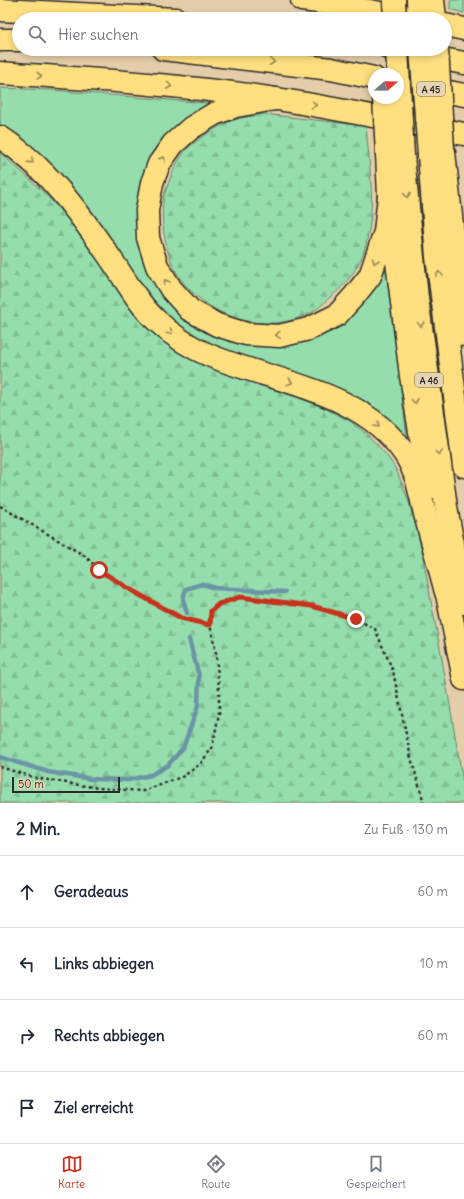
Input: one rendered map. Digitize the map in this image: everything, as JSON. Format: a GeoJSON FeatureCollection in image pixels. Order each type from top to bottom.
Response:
{"type":"FeatureCollection","features":[{"type":"Feature","properties":{"kind":"highway"},"geometry":{"type":"LineString","coordinates":[[302,0],[321,1],[377,12]]}},
{"type":"Feature","properties":{"kind":"highway"},"geometry":{"type":"LineString","coordinates":[[379,0],[380,12]]}},
{"type":"Feature","properties":{"kind":"highway"},"geometry":{"type":"LineString","coordinates":[[394,0],[395,12]]}},
{"type":"Feature","properties":{"kind":"highway"},"geometry":{"type":"LineString","coordinates":[[418,0],[419,12]]}},
{"type":"Feature","properties":{"kind":"highway"},"geometry":{"type":"LineString","coordinates":[[433,0],[434,12]]}},
{"type":"Feature","properties":{"kind":"highway"},"geometry":{"type":"LineString","coordinates":[[0,10],[39,12]]}},
{"type":"Feature","properties":{"kind":"highway"},"geometry":{"type":"LineString","coordinates":[[452,26],[464,28]]}},
{"type":"Feature","properties":{"kind":"highway"},"geometry":{"type":"LineString","coordinates":[[0,40],[12,40]]}},
{"type":"Feature","properties":{"kind":"highway"},"geometry":{"type":"LineString","coordinates":[[222,56],[331,69],[368,77]]}},
{"type":"Feature","properties":{"kind":"highway"},"geometry":{"type":"LineString","coordinates":[[382,56],[383,68]]}},
{"type":"Feature","properties":{"kind":"highway","name":"A 46"},"geometry":{"type":"LineString","coordinates":[[397,56],[395,155],[417,298],[446,507],[455,598]]}},
{"type":"Feature","properties":{"kind":"highway","name":"A 46"},"geometry":{"type":"LineString","coordinates":[[422,56],[436,154],[437,257],[464,466]]}},
{"type":"Feature","properties":{"kind":"highway"},"geometry":{"type":"LineString","coordinates":[[427,56],[464,63]]}},
{"type":"Feature","properties":{"kind":"highway"},"geometry":{"type":"LineString","coordinates":[[436,56],[436,154],[450,211],[464,301]]}},
{"type":"Feature","properties":{"kind":"highway"},"geometry":{"type":"LineString","coordinates":[[0,73],[154,84],[275,99],[326,107],[464,134]]}},
{"type":"Feature","properties":{"kind":"highway","name":"A 45"},"geometry":{"type":"LineString","coordinates":[[404,83],[464,95]]}},
{"type":"Feature","properties":{"kind":"highway"},"geometry":{"type":"LineString","coordinates":[[275,99],[236,106],[214,114],[191,128],[173,144],[159,164],[152,183],[147,210],[148,238],[157,266],[171,289],[190,310],[216,325],[246,334],[279,336],[309,329],[337,315],[370,276],[385,232],[395,155],[385,104]]}},
{"type":"Feature","properties":{"kind":"highway"},"geometry":{"type":"LineString","coordinates":[[0,137],[30,160],[61,191],[107,253],[133,292],[155,320],[173,335],[211,356],[311,389],[344,404],[369,418],[394,440],[407,457],[416,477],[455,598]]}},
{"type":"Feature","properties":{"kind":"highway"},"geometry":{"type":"LineString","coordinates":[[389,196],[411,376],[455,598],[464,680]]}},
{"type":"Feature","properties":{"kind":"highway"},"geometry":{"type":"LineString","coordinates":[[450,211],[464,335]]}},
{"type":"Feature","properties":{"kind":"path"},"geometry":{"type":"LineString","coordinates":[[0,506],[85,556],[99,570],[131,590],[181,618],[210,625]]}},
{"type":"Feature","properties":{"kind":"path"},"geometry":{"type":"LineString","coordinates":[[0,767],[36,778],[98,788],[143,790],[184,776],[200,763],[212,748],[219,714],[219,688],[216,653],[210,625],[211,611],[219,604],[240,597],[312,606],[356,619],[375,629],[393,671],[412,758],[424,803]]}},
{"type":"Feature","properties":{"kind":"green space"},"geometry":{"type":"Polygon","coordinates":[[[450,0],[464,0],[464,13],[450,9],[450,0]]]}},
{"type":"Feature","properties":{"kind":"green space"},"geometry":{"type":"Polygon","coordinates":[[[0,88],[51,90],[217,104],[158,152],[145,170],[139,195],[160,292],[172,308],[205,332],[242,344],[263,345],[308,337],[385,258],[407,437],[386,420],[198,342],[155,306],[13,134],[0,126],[0,88]]]}},
{"type":"Feature","properties":{"kind":"green space"},"geometry":{"type":"Polygon","coordinates":[[[264,114],[366,126],[371,183],[370,226],[365,249],[353,273],[335,293],[312,312],[289,321],[272,323],[254,322],[220,312],[205,303],[191,291],[175,270],[167,250],[162,216],[166,190],[181,156],[186,150],[208,133],[229,122],[264,114]]]}},
{"type":"Feature","properties":{"kind":"green space"},"geometry":{"type":"Polygon","coordinates":[[[0,153],[39,188],[63,213],[96,255],[131,309],[157,336],[178,351],[201,363],[225,373],[298,397],[344,418],[367,434],[388,457],[397,472],[414,517],[452,716],[464,789],[464,803],[0,803],[0,153]]]}},
{"type":"Feature","properties":{"kind":"waterway"},"geometry":{"type":"LineString","coordinates":[[187,613],[183,599],[186,589],[202,584],[215,588],[285,592]]}},
{"type":"Feature","properties":{"kind":"waterway"},"geometry":{"type":"LineString","coordinates":[[0,757],[48,772],[92,779],[128,780],[151,775],[168,765],[183,748],[198,706],[199,676],[189,639]]}},
{"type":"Feature","properties":{"kind":"route"},"geometry":{"type":"LineString","coordinates":[[99,570],[181,618],[210,625],[211,611],[219,604],[240,597],[312,606],[356,619]]}}]}
